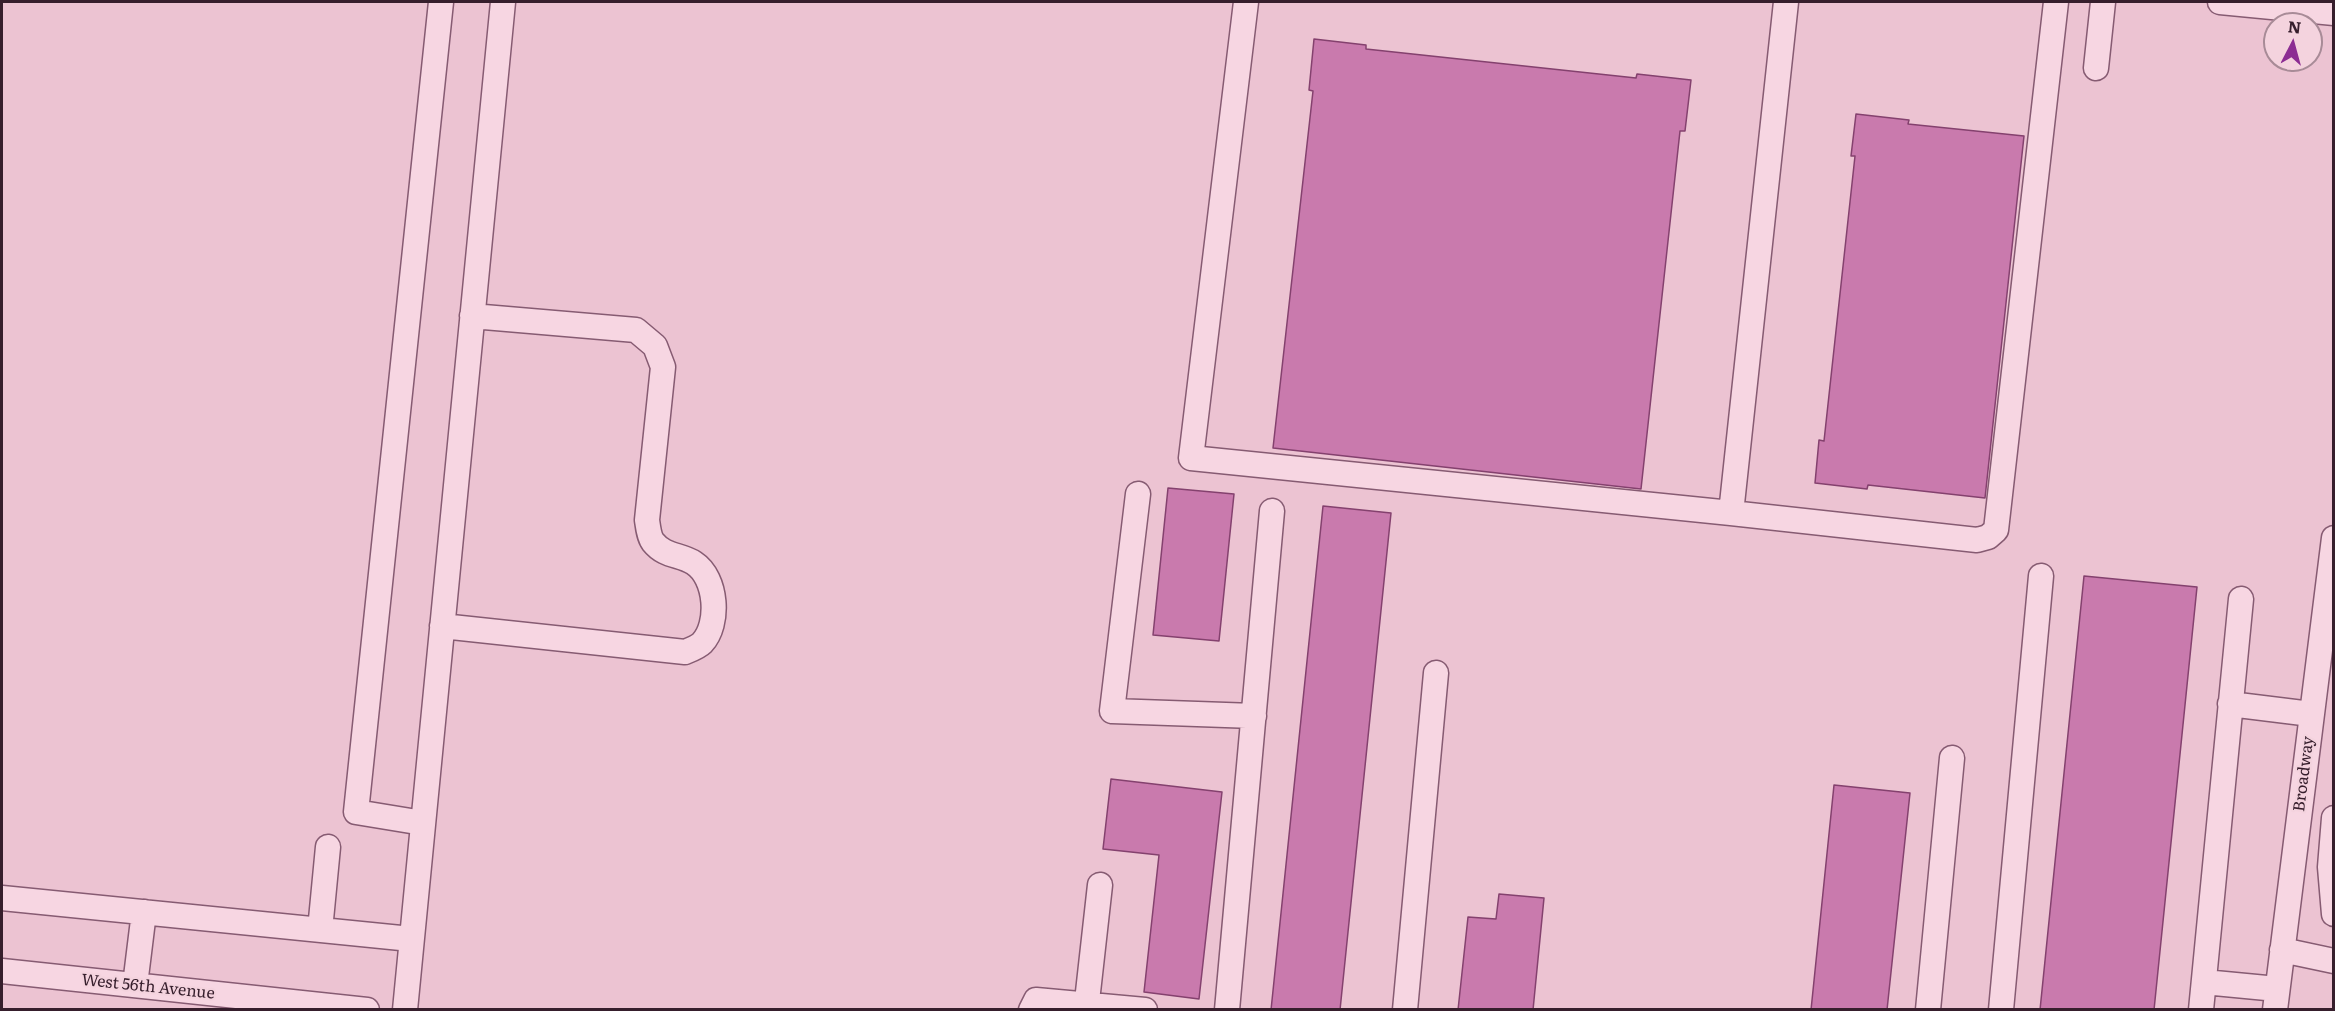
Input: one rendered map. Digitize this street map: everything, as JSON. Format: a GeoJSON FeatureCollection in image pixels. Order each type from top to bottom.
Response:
{"type":"FeatureCollection","features":[{"type":"Feature","properties":{"kind":"street"},"geometry":{"type":"LineString","coordinates":[[423,823],[357,812],[441,2]]}},
{"type":"Feature","properties":{"kind":"street"},"geometry":{"type":"LineString","coordinates":[[405,1010],[503,2]]}},
{"type":"Feature","properties":{"kind":"street"},"geometry":{"type":"LineString","coordinates":[[1246,2],[1191,458],[1977,540],[1988,537],[1996,530],[2056,2]]}},
{"type":"Feature","properties":{"kind":"street"},"geometry":{"type":"LineString","coordinates":[[1731,513],[1786,2]]}},
{"type":"Feature","properties":{"kind":"street"},"geometry":{"type":"LineString","coordinates":[[2096,68],[2103,2]]}},
{"type":"Feature","properties":{"kind":"street"},"geometry":{"type":"LineString","coordinates":[[2220,2],[2334,13]]}},
{"type":"Feature","properties":{"kind":"street"},"geometry":{"type":"LineString","coordinates":[[442,626],[685,652],[701,644],[709,628],[714,603],[708,579],[694,563],[666,554],[652,541],[647,520],[663,367],[655,346],[636,330],[472,315]]}},
{"type":"Feature","properties":{"kind":"street"},"geometry":{"type":"LineString","coordinates":[[1138,494],[1112,711],[1254,716]]}},
{"type":"Feature","properties":{"kind":"street"},"geometry":{"type":"LineString","coordinates":[[1227,1010],[1272,511]]}},
{"type":"Feature","properties":{"kind":"street","name":"Broadway"},"geometry":{"type":"LineString","coordinates":[[2276,999],[2334,538]]}},
{"type":"Feature","properties":{"kind":"street"},"geometry":{"type":"LineString","coordinates":[[2001,1010],[2041,576]]}},
{"type":"Feature","properties":{"kind":"street"},"geometry":{"type":"LineString","coordinates":[[2201,1010],[2241,599]]}},
{"type":"Feature","properties":{"kind":"street"},"geometry":{"type":"LineString","coordinates":[[1405,1010],[1436,673]]}},
{"type":"Feature","properties":{"kind":"street"},"geometry":{"type":"LineString","coordinates":[[2230,704],[2311,714]]}},
{"type":"Feature","properties":{"kind":"street"},"geometry":{"type":"LineString","coordinates":[[1928,1010],[1952,758]]}},
{"type":"Feature","properties":{"kind":"street"},"geometry":{"type":"LineString","coordinates":[[2333,911],[2330,867],[2334,818]]}},
{"type":"Feature","properties":{"kind":"street"},"geometry":{"type":"LineString","coordinates":[[320,930],[328,847]]}},
{"type":"Feature","properties":{"kind":"street"},"geometry":{"type":"LineString","coordinates":[[1086,1006],[1100,885]]}},
{"type":"Feature","properties":{"kind":"street"},"geometry":{"type":"LineString","coordinates":[[2,898],[411,939]]}},
{"type":"Feature","properties":{"kind":"street"},"geometry":{"type":"LineString","coordinates":[[135,985],[144,912]]}},
{"type":"Feature","properties":{"kind":"street"},"geometry":{"type":"LineString","coordinates":[[2282,950],[2334,961]]}},
{"type":"Feature","properties":{"kind":"street","name":"West 56th Avenue"},"geometry":{"type":"LineString","coordinates":[[2,971],[367,1010]]}},
{"type":"Feature","properties":{"kind":"street"},"geometry":{"type":"LineString","coordinates":[[2204,982],[2276,999]]}},
{"type":"Feature","properties":{"kind":"street"},"geometry":{"type":"LineString","coordinates":[[1030,1010],[1036,1000],[1145,1010]]}},
{"type":"Feature","properties":{"kind":"building"},"geometry":{"type":"Polygon","coordinates":[[[1314,39],[1366,45],[1366,49],[1636,78],[1637,74],[1691,80],[1685,131],[1680,131],[1641,489],[1273,448],[1313,91],[1309,90],[1314,39]]]}},
{"type":"Feature","properties":{"kind":"building"},"geometry":{"type":"Polygon","coordinates":[[[1856,114],[1909,120],[1908,124],[2024,136],[1985,498],[1868,485],[1867,489],[1815,483],[1819,440],[1824,441],[1855,156],[1851,156],[1856,114]]]}},
{"type":"Feature","properties":{"kind":"building"},"geometry":{"type":"Polygon","coordinates":[[[1168,488],[1234,494],[1219,641],[1153,635],[1168,488]]]}},
{"type":"Feature","properties":{"kind":"building"},"geometry":{"type":"Polygon","coordinates":[[[1323,506],[1391,513],[1340,1010],[1271,1010],[1323,506]]]}},
{"type":"Feature","properties":{"kind":"building"},"geometry":{"type":"Polygon","coordinates":[[[2084,576],[2197,587],[2154,1010],[2040,1010],[2084,576]]]}},
{"type":"Feature","properties":{"kind":"building"},"geometry":{"type":"Polygon","coordinates":[[[1111,779],[1222,792],[1199,999],[1144,992],[1159,855],[1103,849],[1111,779]]]}},
{"type":"Feature","properties":{"kind":"building"},"geometry":{"type":"Polygon","coordinates":[[[1834,785],[1910,793],[1887,1010],[1811,1010],[1834,785]]]}},
{"type":"Feature","properties":{"kind":"building"},"geometry":{"type":"Polygon","coordinates":[[[1499,894],[1544,898],[1533,1010],[1458,1010],[1468,917],[1496,919],[1499,894]]]}}]}
